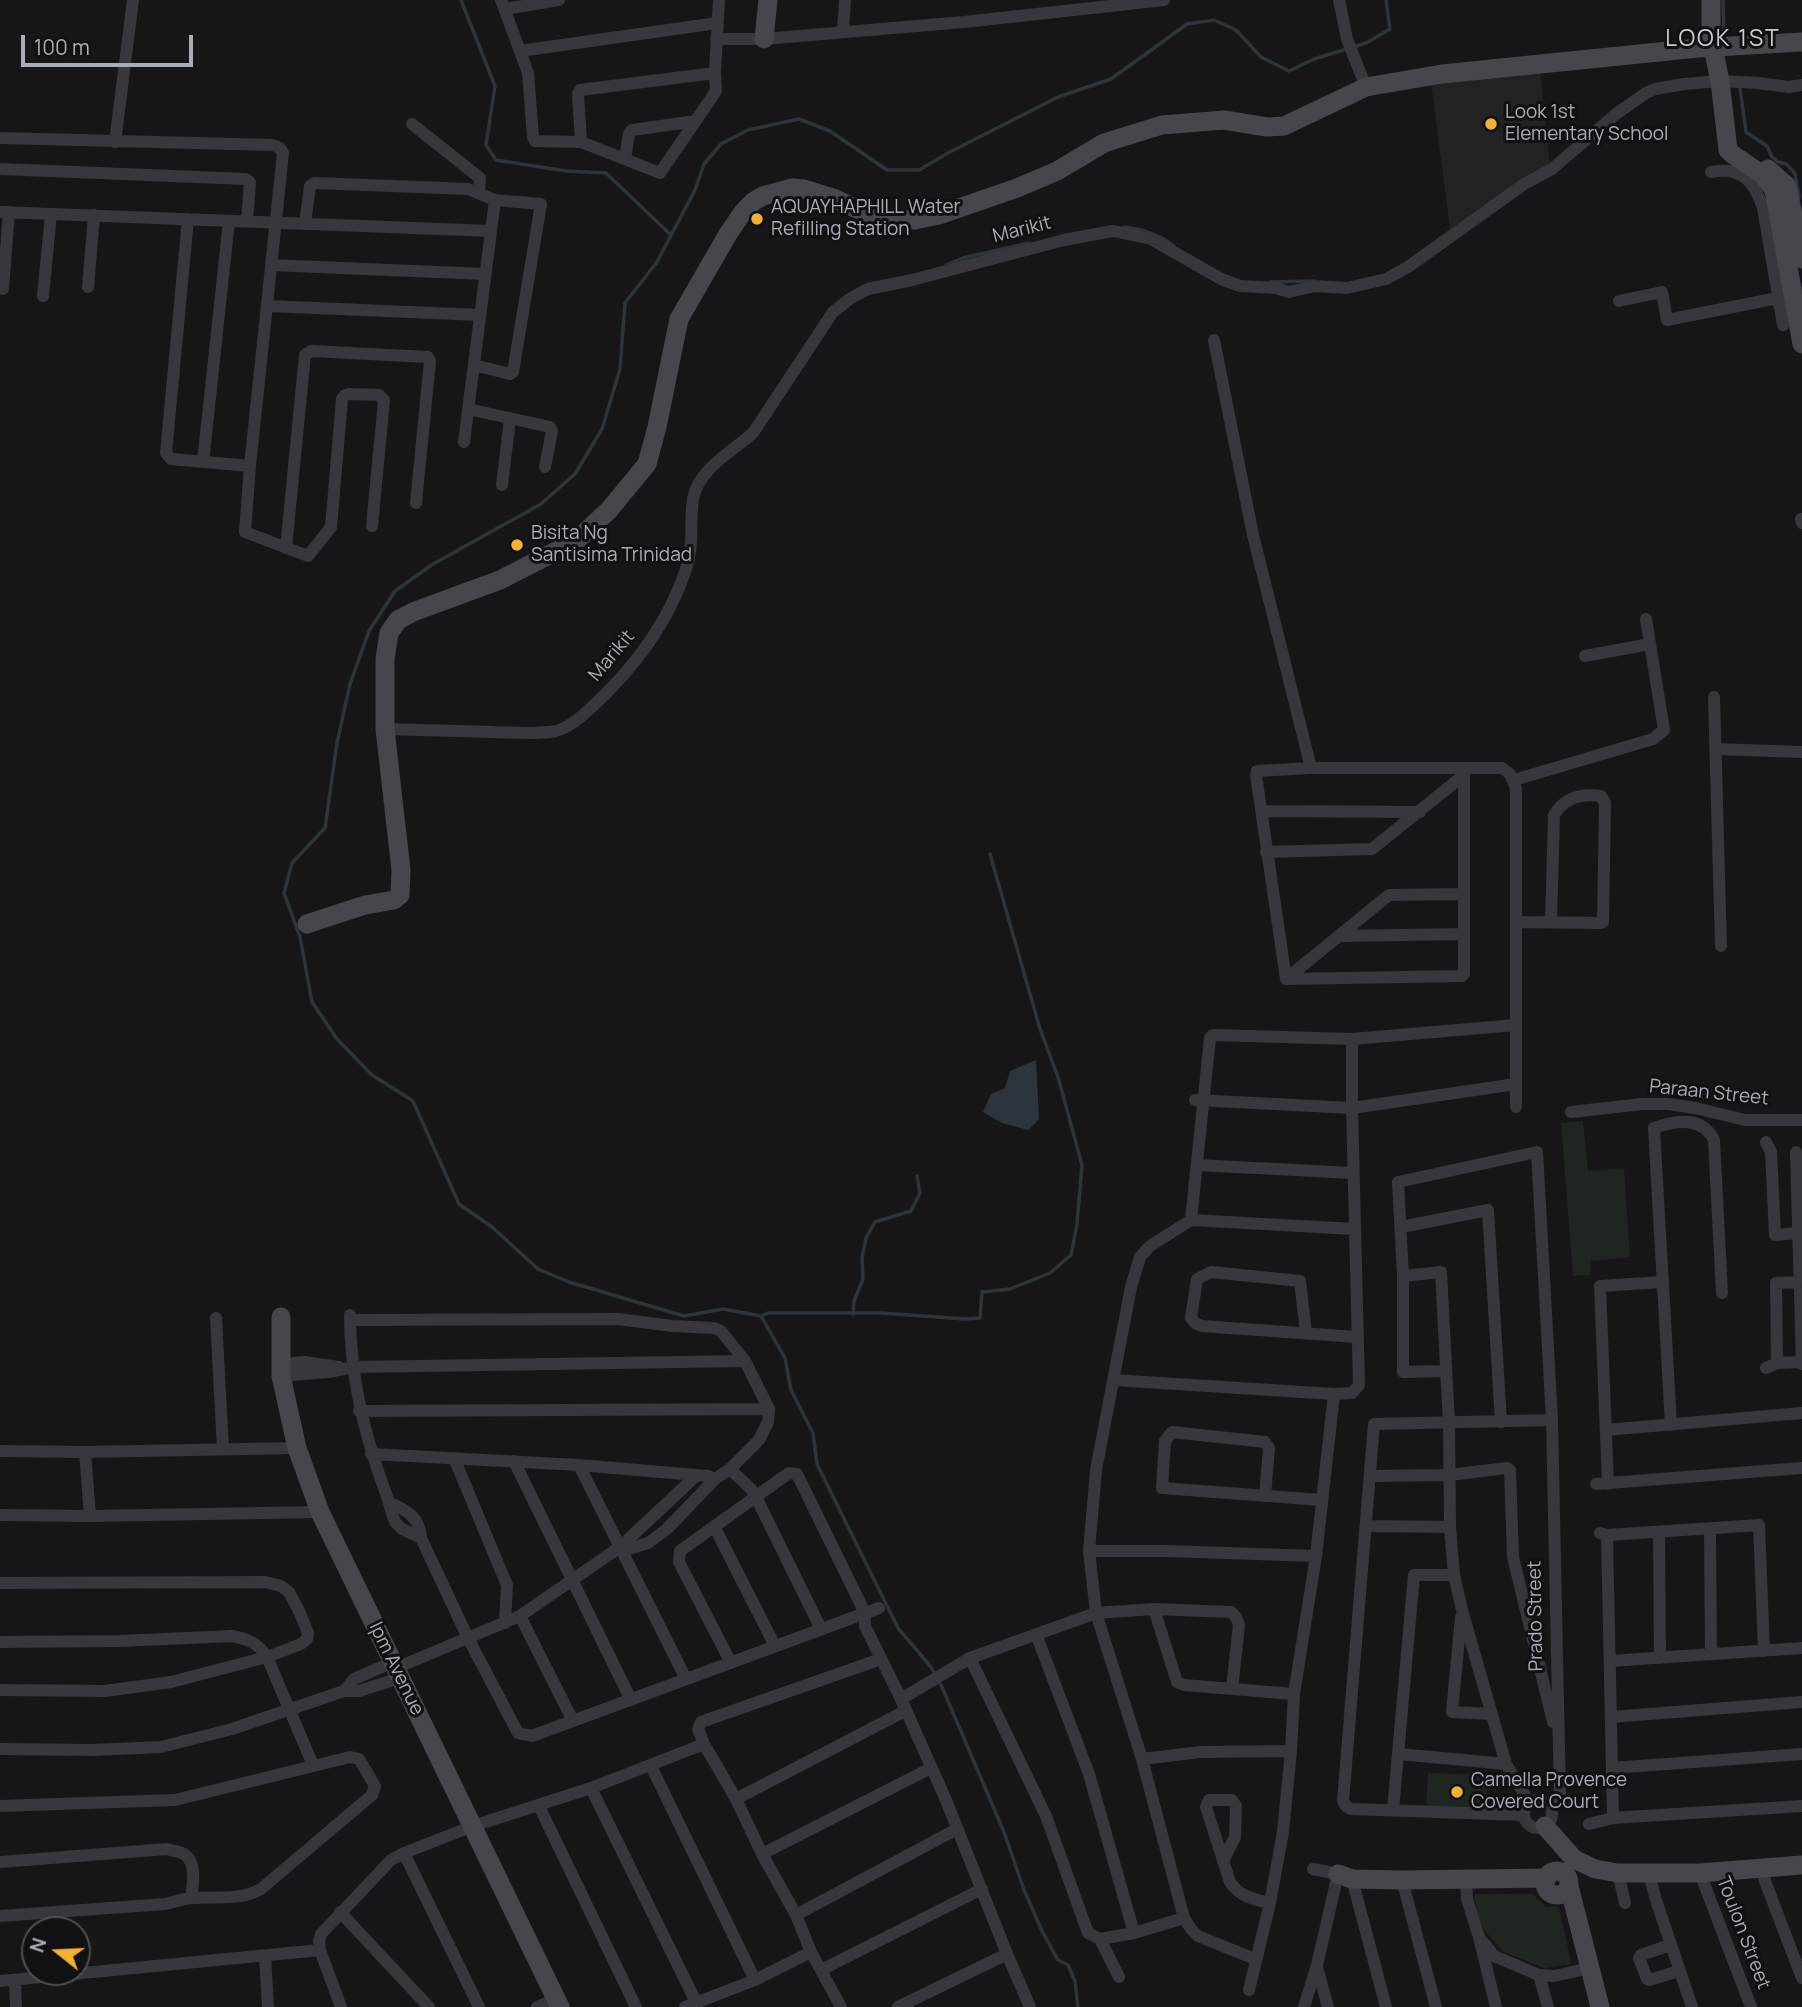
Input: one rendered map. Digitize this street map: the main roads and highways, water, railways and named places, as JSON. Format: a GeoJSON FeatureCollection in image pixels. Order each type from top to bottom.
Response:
{"type":"FeatureCollection","features":[{"type":"Feature","properties":{"kind":"waterway"},"geometry":{"type":"LineString","coordinates":[[461,0],[495,86],[486,145],[496,160],[566,171],[606,173],[671,235]]}},
{"type":"Feature","properties":{"kind":"waterway"},"geometry":{"type":"LineString","coordinates":[[1078,2007],[1075,1981],[1068,1965],[1058,1960],[1043,1933],[1024,1890],[1004,1832],[942,1687],[931,1667],[898,1628],[817,1464],[813,1433],[791,1390],[785,1358],[761,1316],[723,1309],[684,1316],[569,1282],[538,1269],[492,1227],[459,1204],[413,1101],[372,1075],[337,1039],[312,1002],[300,937],[284,893],[292,863],[325,828],[337,743],[350,684],[369,631],[395,591],[433,564],[541,504],[575,474],[602,429],[620,369],[625,303],[657,262],[695,190],[704,164],[721,144],[748,130],[799,119],[830,131],[887,170],[919,170],[1058,97],[1111,79],[1187,24],[1214,20],[1236,30],[1261,57],[1289,71],[1314,59],[1366,43],[1390,29],[1386,0]]}},
{"type":"Feature","properties":{"kind":"waterway"},"geometry":{"type":"LineString","coordinates":[[1723,0],[1724,40]]}},
{"type":"Feature","properties":{"kind":"waterway"},"geometry":{"type":"LineString","coordinates":[[1740,88],[1746,132],[1767,146],[1772,157],[1778,162],[1786,164],[1792,170],[1799,197]]}},
{"type":"Feature","properties":{"kind":"waterway"},"geometry":{"type":"LineString","coordinates":[[1123,227],[1150,233],[1174,246]]}},
{"type":"Feature","properties":{"kind":"waterway"},"geometry":{"type":"LineString","coordinates":[[946,265],[963,258],[1029,243]]}},
{"type":"Feature","properties":{"kind":"waterway"},"geometry":{"type":"LineString","coordinates":[[1270,282],[1315,281]]}},
{"type":"Feature","properties":{"kind":"waterway"},"geometry":{"type":"LineString","coordinates":[[761,1316],[768,1313],[881,1313],[980,1318],[982,1292],[1010,1289],[1050,1273],[1071,1255],[1077,1224],[1082,1165],[990,854]]}},
{"type":"Feature","properties":{"kind":"waterway"},"geometry":{"type":"LineString","coordinates":[[853,1314],[854,1301],[863,1279],[862,1258],[866,1238],[875,1222],[911,1211],[920,1193],[917,1176]]}},
{"type":"Feature","properties":{"kind":"place","name":"Look 1st Elementary School"},"geometry":{"type":"Point","coordinates":[1491,124]}},
{"type":"Feature","properties":{"kind":"place","name":"AQUAYHAPHILL Water Refilling Station"},"geometry":{"type":"Point","coordinates":[757,219]}},
{"type":"Feature","properties":{"kind":"place","name":"Bisita Ng Santisima Trinidad"},"geometry":{"type":"Point","coordinates":[517,545]}},
{"type":"Feature","properties":{"kind":"place","name":"Camella Provence Covered Court"},"geometry":{"type":"Point","coordinates":[1457,1792]}},
{"type":"Feature","properties":{"kind":"district","name":"LOOK 1ST"},"geometry":{"type":"Point","coordinates":[1723,40]}}]}
